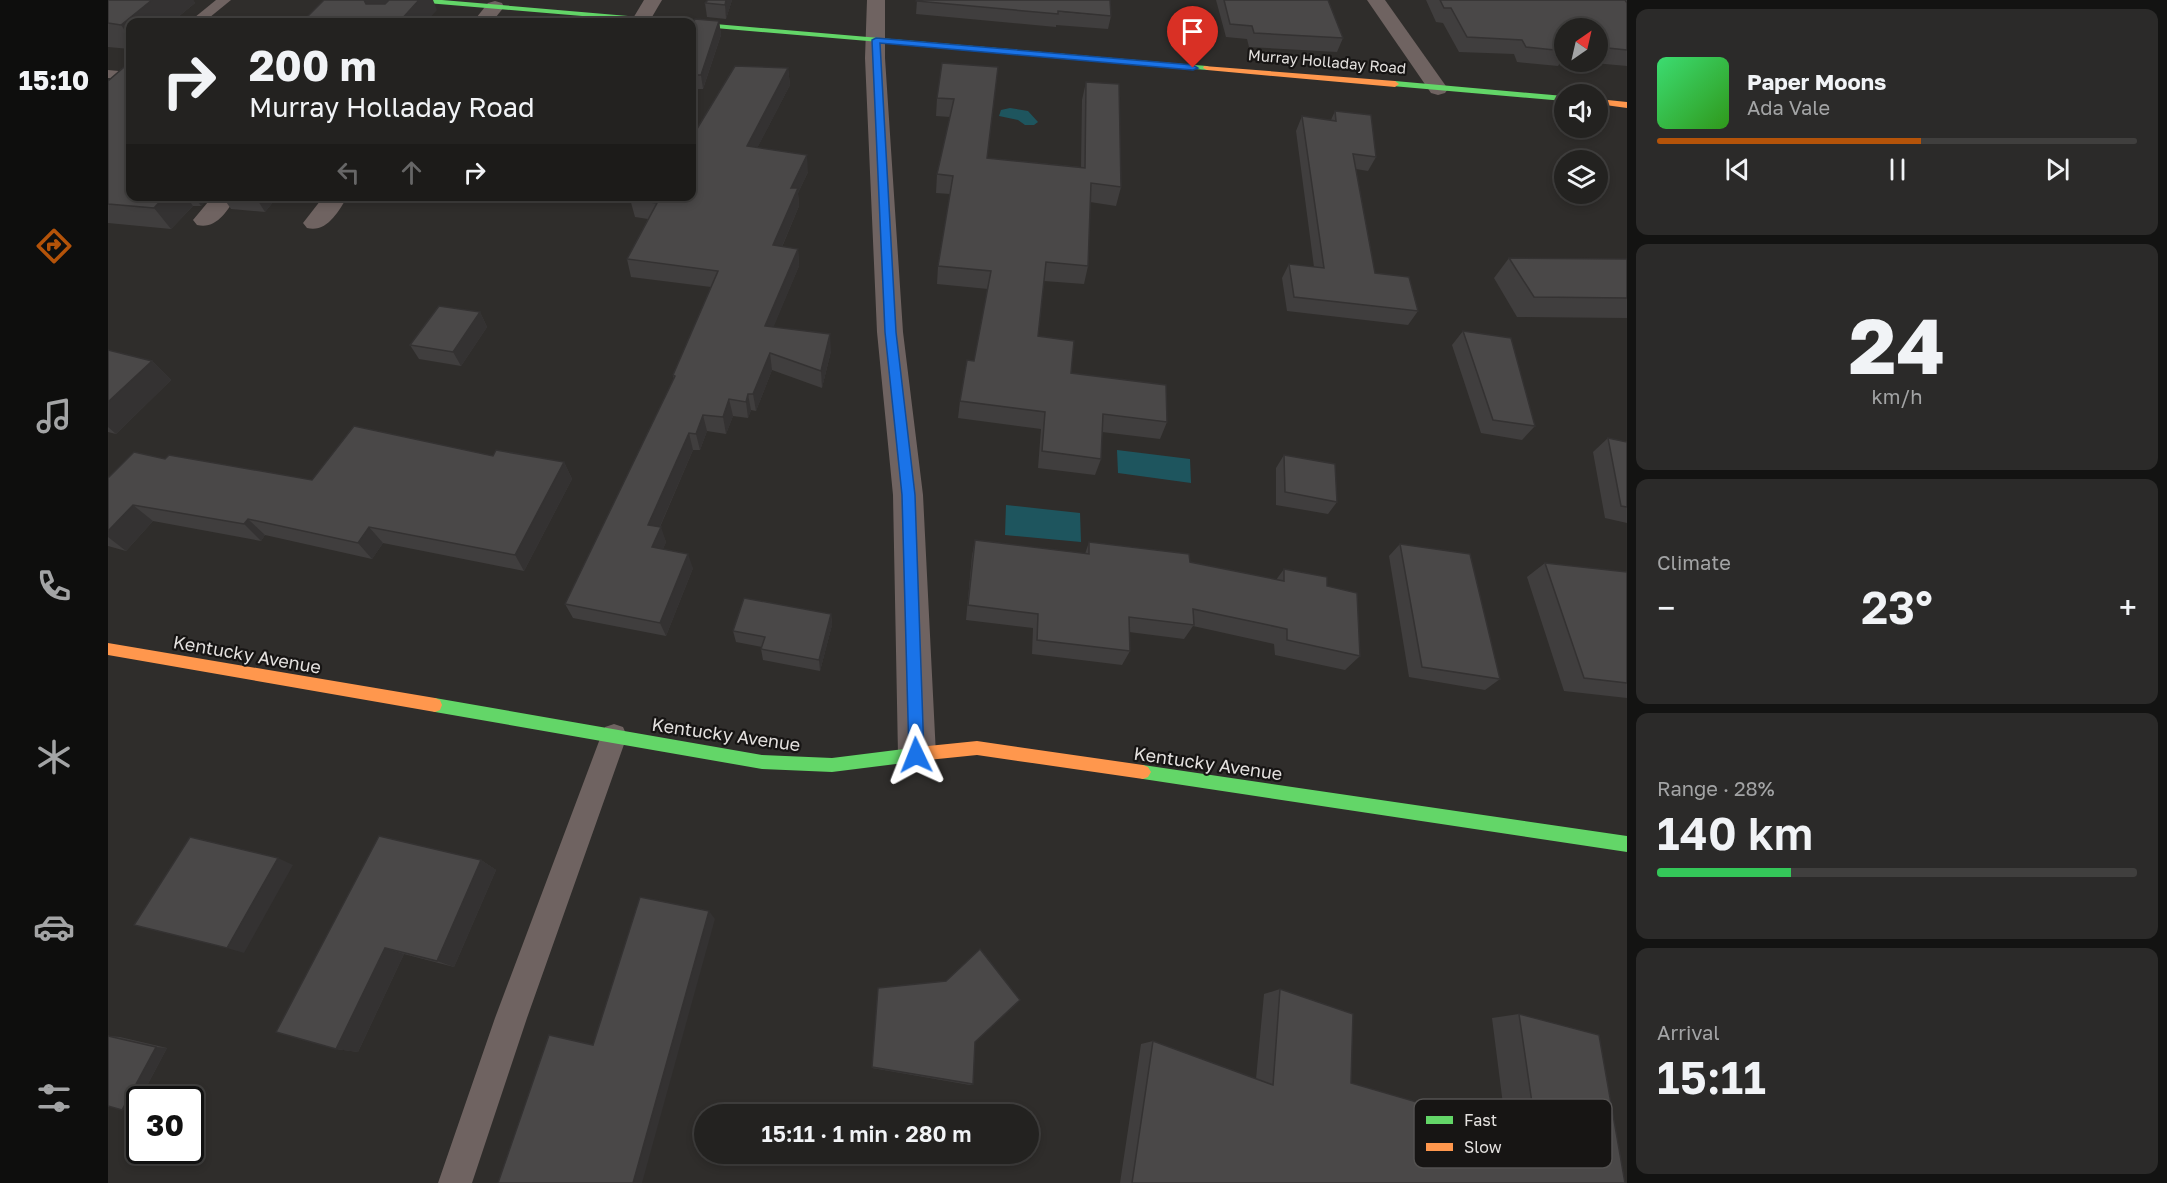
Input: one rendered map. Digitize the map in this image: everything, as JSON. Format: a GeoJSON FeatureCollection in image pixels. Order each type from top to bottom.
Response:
{"type":"FeatureCollection","features":[{"type":"Feature","properties":{"kind":"street"},"geometry":{"type":"LineString","coordinates":[[643,18],[653,0]]}},
{"type":"Feature","properties":{"kind":"street"},"geometry":{"type":"LineString","coordinates":[[876,0],[890,332],[908,495],[916,755]]}},
{"type":"Feature","properties":{"kind":"street"},"geometry":{"type":"LineString","coordinates":[[1376,0],[1438,89]]}},
{"type":"Feature","properties":{"kind":"street"},"geometry":{"type":"LineString","coordinates":[[406,2],[498,4],[624,18]]}},
{"type":"Feature","properties":{"kind":"street"},"geometry":{"type":"LineString","coordinates":[[486,18],[498,4]]}},
{"type":"Feature","properties":{"kind":"street","name":"Murray Holladay Road"},"geometry":{"type":"LineString","coordinates":[[696,24],[1554,98]]}},
{"type":"Feature","properties":{"kind":"street"},"geometry":{"type":"LineString","coordinates":[[1608,103],[1627,105]]}},
{"type":"Feature","properties":{"kind":"street"},"geometry":{"type":"LineString","coordinates":[[205,220],[222,201]]}},
{"type":"Feature","properties":{"kind":"street"},"geometry":{"type":"LineString","coordinates":[[315,223],[333,201]]}},
{"type":"Feature","properties":{"kind":"street","name":"Kentucky Avenue"},"geometry":{"type":"LineString","coordinates":[[108,649],[762,762],[841,765],[952,749],[976,748],[1627,844]]}},
{"type":"Feature","properties":{"kind":"lane"},"geometry":{"type":"LineString","coordinates":[[201,18],[224,0]]}},
{"type":"Feature","properties":{"kind":"lane"},"geometry":{"type":"LineString","coordinates":[[455,1183],[511,1018],[614,736]]}},
{"type":"Feature","properties":{"kind":"water"},"geometry":{"type":"Polygon","coordinates":[[[1010,108],[1028,111],[1038,122],[1034,125],[1025,125],[1018,120],[999,116],[1001,110],[1010,108]]]}},
{"type":"Feature","properties":{"kind":"water"},"geometry":{"type":"Polygon","coordinates":[[[1117,450],[1190,459],[1191,483],[1118,473],[1117,450]]]}},
{"type":"Feature","properties":{"kind":"water"},"geometry":{"type":"Polygon","coordinates":[[[1006,505],[1080,513],[1081,542],[1005,535],[1006,505]]]}},
{"type":"Feature","properties":{"kind":"building"},"geometry":{"type":"Polygon","coordinates":[[[108,0],[152,0],[130,18],[126,18],[121,25],[108,23],[108,0]]]}},
{"type":"Feature","properties":{"kind":"building"},"geometry":{"type":"Polygon","coordinates":[[[324,0],[364,0],[366,4],[385,4],[389,0],[419,0],[403,18],[306,18],[324,0]]]}},
{"type":"Feature","properties":{"kind":"building"},"geometry":{"type":"Polygon","coordinates":[[[708,0],[726,0],[725,5],[705,3],[708,0]]]}},
{"type":"Feature","properties":{"kind":"building"},"geometry":{"type":"Polygon","coordinates":[[[917,0],[1110,0],[1111,16],[1058,11],[1058,14],[917,0]]]}},
{"type":"Feature","properties":{"kind":"building"},"geometry":{"type":"Polygon","coordinates":[[[1224,0],[1328,0],[1343,38],[1254,33],[1252,26],[1230,24],[1224,0]]]}},
{"type":"Feature","properties":{"kind":"building"},"geometry":{"type":"Polygon","coordinates":[[[1440,0],[1625,0],[1627,3],[1627,50],[1608,48],[1608,18],[1554,18],[1554,50],[1526,47],[1522,40],[1467,37],[1451,8],[1444,8],[1440,0]]]}},
{"type":"Feature","properties":{"kind":"building"},"geometry":{"type":"Polygon","coordinates":[[[696,19],[719,21],[701,75],[696,75],[696,19]]]}},
{"type":"Feature","properties":{"kind":"building"},"geometry":{"type":"Polygon","coordinates":[[[942,63],[998,67],[987,158],[1085,168],[1086,82],[1119,84],[1121,187],[1091,183],[1088,266],[1046,262],[1038,336],[1074,341],[1071,373],[1166,385],[1167,422],[1103,414],[1101,459],[1042,451],[1045,412],[960,401],[967,360],[974,361],[991,271],[938,266],[953,176],[937,174],[954,99],[937,98],[942,63]]]}},
{"type":"Feature","properties":{"kind":"building"},"geometry":{"type":"Polygon","coordinates":[[[126,65],[126,201],[160,201],[154,208],[108,204],[108,81],[126,65]]]}},
{"type":"Feature","properties":{"kind":"building"},"geometry":{"type":"Polygon","coordinates":[[[735,66],[788,68],[747,146],[807,155],[791,188],[798,188],[773,245],[798,249],[765,326],[830,334],[821,371],[770,353],[753,394],[748,394],[746,402],[729,399],[723,417],[703,415],[696,434],[689,433],[648,525],[661,527],[652,547],[688,554],[660,623],[565,604],[675,376],[673,375],[718,271],[627,259],[657,203],[644,201],[696,201],[696,130],[735,66]]]}},
{"type":"Feature","properties":{"kind":"building"},"geometry":{"type":"Polygon","coordinates":[[[1335,111],[1371,115],[1376,157],[1353,154],[1375,273],[1409,277],[1418,311],[1294,297],[1289,264],[1324,268],[1302,116],[1336,121],[1335,111]]]}},
{"type":"Feature","properties":{"kind":"building"},"geometry":{"type":"Polygon","coordinates":[[[1509,258],[1627,259],[1627,298],[1534,297],[1509,258]]]}},
{"type":"Feature","properties":{"kind":"building"},"geometry":{"type":"Polygon","coordinates":[[[439,306],[480,312],[453,352],[410,345],[439,306]]]}},
{"type":"Feature","properties":{"kind":"building"},"geometry":{"type":"Polygon","coordinates":[[[1463,331],[1511,338],[1535,426],[1493,420],[1463,331]]]}},
{"type":"Feature","properties":{"kind":"building"},"geometry":{"type":"Polygon","coordinates":[[[108,350],[152,361],[108,402],[108,350]]]}},
{"type":"Feature","properties":{"kind":"building"},"geometry":{"type":"Polygon","coordinates":[[[354,426],[493,456],[496,450],[564,462],[515,555],[369,527],[358,543],[248,519],[244,524],[133,505],[108,531],[108,478],[134,452],[165,459],[169,455],[312,480],[354,426]]]}},
{"type":"Feature","properties":{"kind":"building"},"geometry":{"type":"Polygon","coordinates":[[[1608,438],[1627,442],[1627,507],[1621,506],[1608,438]]]}},
{"type":"Feature","properties":{"kind":"building"},"geometry":{"type":"Polygon","coordinates":[[[1284,455],[1335,464],[1337,502],[1285,492],[1284,455]]]}},
{"type":"Feature","properties":{"kind":"building"},"geometry":{"type":"Polygon","coordinates":[[[975,540],[1089,554],[1089,542],[1189,554],[1190,562],[1284,581],[1284,569],[1327,577],[1327,586],[1357,593],[1360,656],[1287,640],[1287,629],[1193,609],[1194,625],[1129,617],[1130,651],[1037,640],[1038,614],[968,605],[975,540]]]}},
{"type":"Feature","properties":{"kind":"building"},"geometry":{"type":"Polygon","coordinates":[[[1400,544],[1470,554],[1500,679],[1422,667],[1400,544]]]}},
{"type":"Feature","properties":{"kind":"building"},"geometry":{"type":"Polygon","coordinates":[[[1545,563],[1627,572],[1627,683],[1584,678],[1545,563]]]}},
{"type":"Feature","properties":{"kind":"building"},"geometry":{"type":"Polygon","coordinates":[[[744,598],[831,614],[819,660],[761,649],[765,637],[733,631],[744,598]]]}},
{"type":"Feature","properties":{"kind":"building"},"geometry":{"type":"Polygon","coordinates":[[[379,836],[481,860],[437,961],[385,948],[336,1049],[276,1032],[379,836]]]}},
{"type":"Feature","properties":{"kind":"building"},"geometry":{"type":"Polygon","coordinates":[[[190,837],[278,858],[227,948],[134,925],[190,837]]]}},
{"type":"Feature","properties":{"kind":"building"},"geometry":{"type":"Polygon","coordinates":[[[640,897],[709,911],[633,1183],[498,1183],[549,1035],[593,1045],[640,897]]]}},
{"type":"Feature","properties":{"kind":"building"},"geometry":{"type":"Polygon","coordinates":[[[980,949],[1020,1000],[975,1042],[973,1084],[872,1067],[878,988],[946,981],[980,949]]]}},
{"type":"Feature","properties":{"kind":"building"},"geometry":{"type":"Polygon","coordinates":[[[1280,989],[1353,1014],[1351,1083],[1414,1101],[1414,1168],[1612,1168],[1612,1109],[1625,1183],[1132,1183],[1153,1041],[1273,1085],[1280,989]]]}},
{"type":"Feature","properties":{"kind":"building"},"geometry":{"type":"Polygon","coordinates":[[[1519,1014],[1599,1035],[1610,1099],[1531,1099],[1519,1014]]]}},
{"type":"Feature","properties":{"kind":"building"},"geometry":{"type":"Polygon","coordinates":[[[108,1036],[156,1047],[135,1086],[126,1086],[126,1103],[122,1110],[108,1106],[108,1036]]]}},
{"type":"Feature","properties":{"kind":"traffic: fast"},"geometry":{"type":"LineString","coordinates":[[415,0],[628,18]]}},
{"type":"Feature","properties":{"kind":"traffic: fast"},"geometry":{"type":"LineString","coordinates":[[696,24],[1207,68]]}},
{"type":"Feature","properties":{"kind":"traffic: fast"},"geometry":{"type":"LineString","coordinates":[[1395,84],[1554,98]]}},
{"type":"Feature","properties":{"kind":"traffic: fast"},"geometry":{"type":"LineString","coordinates":[[435,705],[762,762],[832,765],[928,753]]}},
{"type":"Feature","properties":{"kind":"traffic: fast"},"geometry":{"type":"LineString","coordinates":[[1143,772],[1627,844]]}},
{"type":"Feature","properties":{"kind":"traffic: slow"},"geometry":{"type":"LineString","coordinates":[[1207,68],[1395,84]]}},
{"type":"Feature","properties":{"kind":"traffic: slow"},"geometry":{"type":"LineString","coordinates":[[1608,103],[1627,105]]}},
{"type":"Feature","properties":{"kind":"traffic: slow"},"geometry":{"type":"LineString","coordinates":[[108,649],[435,705]]}},
{"type":"Feature","properties":{"kind":"traffic: slow"},"geometry":{"type":"LineString","coordinates":[[928,753],[977,748],[1143,772]]}},
{"type":"Feature","properties":{"kind":"route"},"geometry":{"type":"LineString","coordinates":[[916,755],[908,495],[890,332],[875,58],[876,40],[1193,68]]}}]}
